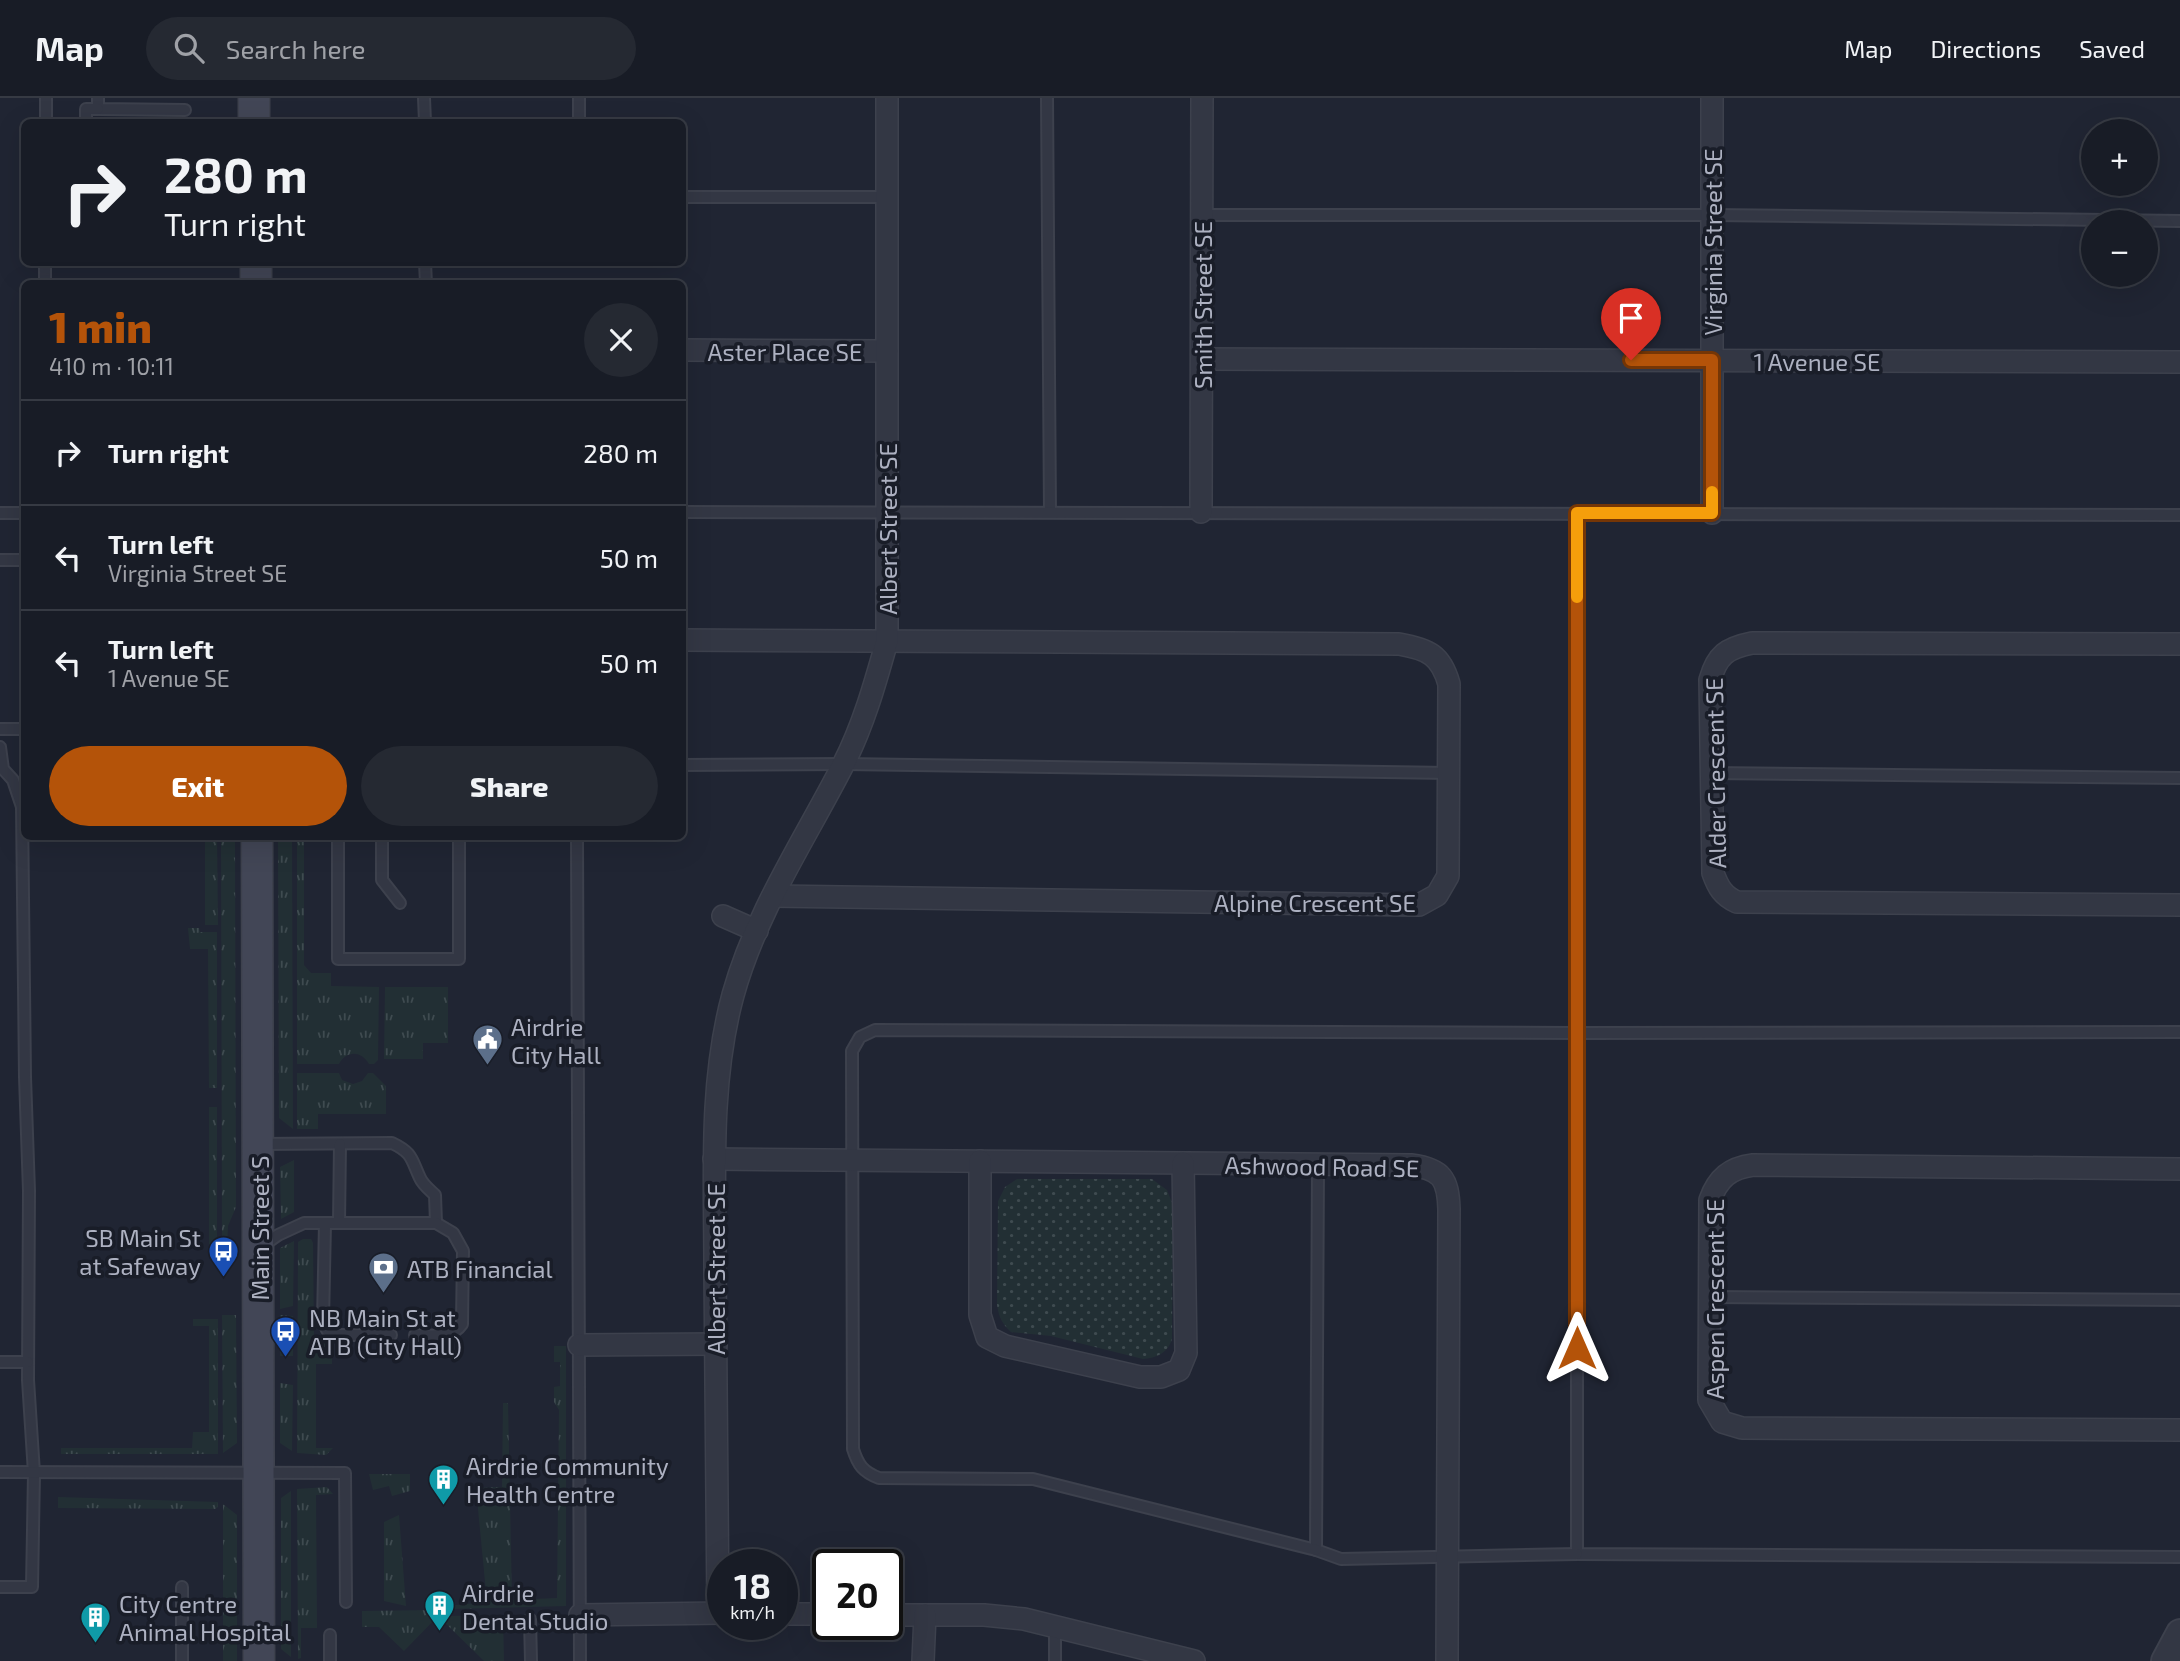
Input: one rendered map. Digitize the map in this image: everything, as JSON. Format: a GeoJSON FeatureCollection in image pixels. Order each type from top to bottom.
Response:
{"type":"FeatureCollection","features":[{"type":"Feature","properties":{"kind":"main road"},"geometry":{"type":"LineString","coordinates":[[254,98],[254,119]]}},
{"type":"Feature","properties":{"kind":"main road","name":"Main Street S"},"geometry":{"type":"LineString","coordinates":[[257,840],[259,1661]]}},
{"type":"Feature","properties":{"kind":"street","name":"Albert Street SE"},"geometry":{"type":"LineString","coordinates":[[719,1549],[715,1159],[720,1051],[733,994],[747,953],[793,855],[844,764],[870,705],[887,641],[887,98]]}},
{"type":"Feature","properties":{"kind":"street","name":"Smith Street SE"},"geometry":{"type":"LineString","coordinates":[[1201,512],[1202,98]]}},
{"type":"Feature","properties":{"kind":"street","name":"Virginia Street SE"},"geometry":{"type":"LineString","coordinates":[[1712,98],[1712,513]]}},
{"type":"Feature","properties":{"kind":"street","name":"Aster Place SE"},"geometry":{"type":"LineString","coordinates":[[686,350],[887,352]]}},
{"type":"Feature","properties":{"kind":"street","name":"1 Avenue SE"},"geometry":{"type":"LineString","coordinates":[[1202,359],[2180,362]]}},
{"type":"Feature","properties":{"kind":"street"},"geometry":{"type":"LineString","coordinates":[[686,640],[887,641]]}},
{"type":"Feature","properties":{"kind":"street","name":"Alpine Crescent SE"},"geometry":{"type":"LineString","coordinates":[[773,895],[1419,905],[1437,895],[1448,876],[1449,684],[1445,667],[1434,656],[1418,647],[1399,644],[887,641]]}},
{"type":"Feature","properties":{"kind":"street","name":"Alder Crescent SE"},"geometry":{"type":"LineString","coordinates":[[2180,644],[1752,643],[1737,646],[1724,653],[1714,664],[1710,680],[1713,873],[1722,893],[1737,902],[2180,905]]}},
{"type":"Feature","properties":{"kind":"street"},"geometry":{"type":"LineString","coordinates":[[723,916],[757,931]]}},
{"type":"Feature","properties":{"kind":"street","name":"Ashwood Road SE"},"geometry":{"type":"LineString","coordinates":[[715,1159],[1429,1167],[1443,1177],[1448,1192],[1447,1661]]}},
{"type":"Feature","properties":{"kind":"street"},"geometry":{"type":"LineString","coordinates":[[980,1161],[980,1315],[987,1337],[1005,1346],[1140,1377],[1161,1377],[1179,1370],[1186,1353],[1183,1164]]}},
{"type":"Feature","properties":{"kind":"street","name":"Aspen Crescent SE"},"geometry":{"type":"LineString","coordinates":[[2180,1169],[1737,1167],[1720,1180],[1710,1200],[1709,1297],[1709,1400],[1722,1422],[1730,1426],[1742,1429],[2180,1430]]}},
{"type":"Feature","properties":{"kind":"street"},"geometry":{"type":"LineString","coordinates":[[579,1345],[716,1344]]}},
{"type":"Feature","properties":{"kind":"street"},"geometry":{"type":"LineString","coordinates":[[580,1615],[707,1614]]}},
{"type":"Feature","properties":{"kind":"street"},"geometry":{"type":"LineString","coordinates":[[903,1615],[984,1615],[1024,1619],[1194,1661]]}},
{"type":"Feature","properties":{"kind":"street"},"geometry":{"type":"LineString","coordinates":[[923,1661],[925,1615]]}},
{"type":"Feature","properties":{"kind":"street"},"geometry":{"type":"LineString","coordinates":[[2165,1661],[2180,1633]]}},
{"type":"Feature","properties":{"kind":"lane"},"geometry":{"type":"LineString","coordinates":[[46,98],[46,119]]}},
{"type":"Feature","properties":{"kind":"lane"},"geometry":{"type":"LineString","coordinates":[[424,98],[425,119]]}},
{"type":"Feature","properties":{"kind":"lane"},"geometry":{"type":"LineString","coordinates":[[579,98],[579,119]]}},
{"type":"Feature","properties":{"kind":"lane"},"geometry":{"type":"LineString","coordinates":[[1047,98],[1050,512]]}},
{"type":"Feature","properties":{"kind":"lane"},"geometry":{"type":"LineString","coordinates":[[86,119],[86,110],[98,104],[184,110]]}},
{"type":"Feature","properties":{"kind":"lane"},"geometry":{"type":"LineString","coordinates":[[686,197],[887,197]]}},
{"type":"Feature","properties":{"kind":"lane"},"geometry":{"type":"LineString","coordinates":[[1202,215],[1712,215],[2180,221]]}},
{"type":"Feature","properties":{"kind":"lane"},"geometry":{"type":"LineString","coordinates":[[686,512],[2180,515]]}},
{"type":"Feature","properties":{"kind":"lane"},"geometry":{"type":"LineString","coordinates":[[0,513],[21,513]]}},
{"type":"Feature","properties":{"kind":"lane"},"geometry":{"type":"LineString","coordinates":[[1577,513],[1577,1554]]}},
{"type":"Feature","properties":{"kind":"lane"},"geometry":{"type":"LineString","coordinates":[[0,560],[21,560]]}},
{"type":"Feature","properties":{"kind":"lane"},"geometry":{"type":"LineString","coordinates":[[0,729],[21,729]]}},
{"type":"Feature","properties":{"kind":"lane"},"geometry":{"type":"LineString","coordinates":[[0,747],[3,769],[19,780]]}},
{"type":"Feature","properties":{"kind":"lane"},"geometry":{"type":"LineString","coordinates":[[686,765],[844,764],[1449,773]]}},
{"type":"Feature","properties":{"kind":"lane"},"geometry":{"type":"LineString","coordinates":[[1711,773],[2180,778]]}},
{"type":"Feature","properties":{"kind":"lane"},"geometry":{"type":"LineString","coordinates":[[0,1587],[32,1587],[34,1473],[28,1362],[29,1191],[25,1077],[23,840]]}},
{"type":"Feature","properties":{"kind":"lane"},"geometry":{"type":"LineString","coordinates":[[338,840],[338,959],[459,959],[459,840]]}},
{"type":"Feature","properties":{"kind":"lane"},"geometry":{"type":"LineString","coordinates":[[382,840],[382,880],[400,903]]}},
{"type":"Feature","properties":{"kind":"lane"},"geometry":{"type":"LineString","coordinates":[[577,840],[580,1661]]}},
{"type":"Feature","properties":{"kind":"lane"},"geometry":{"type":"LineString","coordinates":[[2180,1032],[875,1030],[860,1037],[852,1051],[851,1160],[853,1449],[865,1473],[879,1478],[1033,1479],[1316,1550],[1341,1559],[1577,1554],[2180,1557]]}},
{"type":"Feature","properties":{"kind":"lane"},"geometry":{"type":"LineString","coordinates":[[259,1144],[392,1143],[406,1150],[415,1163],[421,1180],[435,1195],[436,1223]]}},
{"type":"Feature","properties":{"kind":"lane"},"geometry":{"type":"LineString","coordinates":[[339,1223],[340,1144]]}},
{"type":"Feature","properties":{"kind":"lane"},"geometry":{"type":"LineString","coordinates":[[1316,1550],[1318,1164]]}},
{"type":"Feature","properties":{"kind":"lane"},"geometry":{"type":"LineString","coordinates":[[259,1248],[278,1235],[304,1223],[436,1223],[453,1233],[463,1251],[462,1324],[457,1331],[448,1335],[415,1335]]}},
{"type":"Feature","properties":{"kind":"lane"},"geometry":{"type":"LineString","coordinates":[[325,1223],[323,1321],[327,1330],[337,1335],[391,1335]]}},
{"type":"Feature","properties":{"kind":"lane"},"geometry":{"type":"LineString","coordinates":[[1709,1297],[2180,1300]]}},
{"type":"Feature","properties":{"kind":"lane"},"geometry":{"type":"LineString","coordinates":[[0,1362],[28,1362]]}},
{"type":"Feature","properties":{"kind":"lane"},"geometry":{"type":"LineString","coordinates":[[0,1472],[345,1473],[346,1602]]}},
{"type":"Feature","properties":{"kind":"lane"},"geometry":{"type":"LineString","coordinates":[[182,1587],[182,1661]]}},
{"type":"Feature","properties":{"kind":"lane"},"geometry":{"type":"LineString","coordinates":[[530,1619],[531,1661]]}},
{"type":"Feature","properties":{"kind":"lane"},"geometry":{"type":"LineString","coordinates":[[1055,1626],[1055,1661]]}},
{"type":"Feature","properties":{"kind":"lane"},"geometry":{"type":"LineString","coordinates":[[330,1635],[330,1661]]}},
{"type":"Feature","properties":{"kind":"green space"},"geometry":{"type":"Polygon","coordinates":[[[205,840],[217,840],[218,925],[205,925],[205,840]]]}},
{"type":"Feature","properties":{"kind":"green space"},"geometry":{"type":"Polygon","coordinates":[[[221,840],[235,840],[236,1207],[228,1226],[227,1248],[222,1248],[221,840]]]}},
{"type":"Feature","properties":{"kind":"green space"},"geometry":{"type":"Polygon","coordinates":[[[278,840],[292,840],[293,1129],[279,1118],[278,840]]]}},
{"type":"Feature","properties":{"kind":"green space"},"geometry":{"type":"Polygon","coordinates":[[[297,840],[304,840],[304,965],[311,973],[331,973],[331,986],[379,987],[378,1060],[369,1064],[362,1056],[354,1054],[339,1064],[297,1064],[297,840]]]}},
{"type":"Feature","properties":{"kind":"green space"},"geometry":{"type":"Polygon","coordinates":[[[188,928],[199,928],[200,932],[217,932],[217,1088],[209,1088],[208,949],[190,949],[188,928]]]}},
{"type":"Feature","properties":{"kind":"green space"},"geometry":{"type":"Polygon","coordinates":[[[385,987],[448,987],[448,1043],[423,1043],[423,1059],[384,1059],[385,987]]]}},
{"type":"Feature","properties":{"kind":"green space"},"geometry":{"type":"Polygon","coordinates":[[[297,1073],[339,1073],[342,1080],[353,1084],[362,1081],[368,1073],[373,1073],[386,1086],[386,1114],[318,1114],[318,1129],[297,1129],[297,1073]]]}},
{"type":"Feature","properties":{"kind":"green space"},"geometry":{"type":"Polygon","coordinates":[[[209,1107],[217,1107],[217,1248],[209,1248],[209,1107]]]}},
{"type":"Feature","properties":{"kind":"green space"},"geometry":{"type":"Polygon","coordinates":[[[294,1160],[294,1212],[281,1219],[280,1167],[294,1160]]]}},
{"type":"Feature","properties":{"kind":"green space"},"geometry":{"type":"Polygon","coordinates":[[[1017,1179],[1152,1179],[1167,1190],[1173,1205],[1172,1339],[1164,1351],[1157,1356],[1143,1359],[1051,1336],[1011,1332],[1005,1326],[997,1305],[998,1201],[1005,1187],[1017,1179]]]}},
{"type":"Feature","properties":{"kind":"green space"},"geometry":{"type":"Polygon","coordinates":[[[311,1239],[313,1243],[314,1336],[320,1342],[326,1342],[326,1346],[332,1346],[332,1364],[316,1364],[316,1448],[333,1448],[326,1455],[297,1453],[298,1242],[311,1239]]]}},
{"type":"Feature","properties":{"kind":"green space"},"geometry":{"type":"Polygon","coordinates":[[[294,1241],[293,1306],[280,1309],[280,1248],[294,1241]]]}},
{"type":"Feature","properties":{"kind":"green space"},"geometry":{"type":"Polygon","coordinates":[[[222,1315],[236,1315],[237,1443],[223,1453],[222,1315]]]}},
{"type":"Feature","properties":{"kind":"green space"},"geometry":{"type":"Polygon","coordinates":[[[280,1315],[293,1316],[293,1356],[280,1356],[280,1315]]]}},
{"type":"Feature","properties":{"kind":"green space"},"geometry":{"type":"Polygon","coordinates":[[[193,1319],[218,1319],[218,1454],[61,1454],[61,1448],[192,1448],[193,1432],[209,1432],[209,1326],[193,1326],[193,1319]]]}},
{"type":"Feature","properties":{"kind":"green space"},"geometry":{"type":"Polygon","coordinates":[[[554,1346],[566,1346],[566,1606],[450,1609],[447,1606],[487,1602],[476,1488],[502,1487],[503,1403],[508,1403],[512,1600],[557,1598],[559,1410],[554,1402],[554,1387],[560,1386],[560,1362],[554,1362],[554,1346]]]}},
{"type":"Feature","properties":{"kind":"green space"},"geometry":{"type":"Polygon","coordinates":[[[280,1383],[293,1385],[292,1451],[280,1443],[280,1383]]]}},
{"type":"Feature","properties":{"kind":"green space"},"geometry":{"type":"Polygon","coordinates":[[[369,1474],[410,1474],[410,1491],[392,1496],[389,1486],[373,1490],[369,1474]]]}},
{"type":"Feature","properties":{"kind":"green space"},"geometry":{"type":"Polygon","coordinates":[[[327,1487],[333,1494],[316,1495],[317,1628],[301,1628],[301,1658],[298,1659],[297,1489],[327,1487]]]}},
{"type":"Feature","properties":{"kind":"green space"},"geometry":{"type":"Polygon","coordinates":[[[291,1491],[291,1657],[281,1649],[281,1498],[291,1491]]]}},
{"type":"Feature","properties":{"kind":"green space"},"geometry":{"type":"Polygon","coordinates":[[[58,1497],[218,1502],[218,1507],[58,1508],[58,1497]]]}},
{"type":"Feature","properties":{"kind":"green space"},"geometry":{"type":"Polygon","coordinates":[[[223,1504],[237,1515],[237,1661],[223,1661],[223,1504]]]}},
{"type":"Feature","properties":{"kind":"green space"},"geometry":{"type":"Polygon","coordinates":[[[399,1515],[406,1606],[384,1601],[384,1522],[399,1515]]]}},
{"type":"Feature","properties":{"kind":"green space"},"geometry":{"type":"Polygon","coordinates":[[[435,1610],[446,1616],[503,1615],[504,1661],[484,1661],[438,1616],[404,1651],[379,1627],[362,1627],[362,1611],[435,1610]]]}},
{"type":"Feature","properties":{"kind":"slow traffic"},"geometry":{"type":"LineString","coordinates":[[1577,597],[1577,513],[1712,513],[1712,492]]}},
{"type":"Feature","properties":{"kind":"place","name":"Airdrie City Hall"},"geometry":{"type":"Point","coordinates":[488,1067]}},
{"type":"Feature","properties":{"kind":"place","name":"SB Main St at Safeway"},"geometry":{"type":"Point","coordinates":[224,1278]}},
{"type":"Feature","properties":{"kind":"place","name":"ATB Financial"},"geometry":{"type":"Point","coordinates":[384,1295]}},
{"type":"Feature","properties":{"kind":"place","name":"NB Main St at ATB (City Hall)"},"geometry":{"type":"Point","coordinates":[286,1358]}},
{"type":"Feature","properties":{"kind":"place","name":"Airdrie Community Health Centre"},"geometry":{"type":"Point","coordinates":[443,1506]}},
{"type":"Feature","properties":{"kind":"place","name":"Airdrie Dental Studio"},"geometry":{"type":"Point","coordinates":[439,1633]}},
{"type":"Feature","properties":{"kind":"place","name":"City Centre Animal Hospital"},"geometry":{"type":"Point","coordinates":[96,1644]}},
{"type":"Feature","properties":{"kind":"route"},"geometry":{"type":"LineString","coordinates":[[1577,1348],[1577,513],[1712,513],[1712,360],[1631,360]]}}]}
